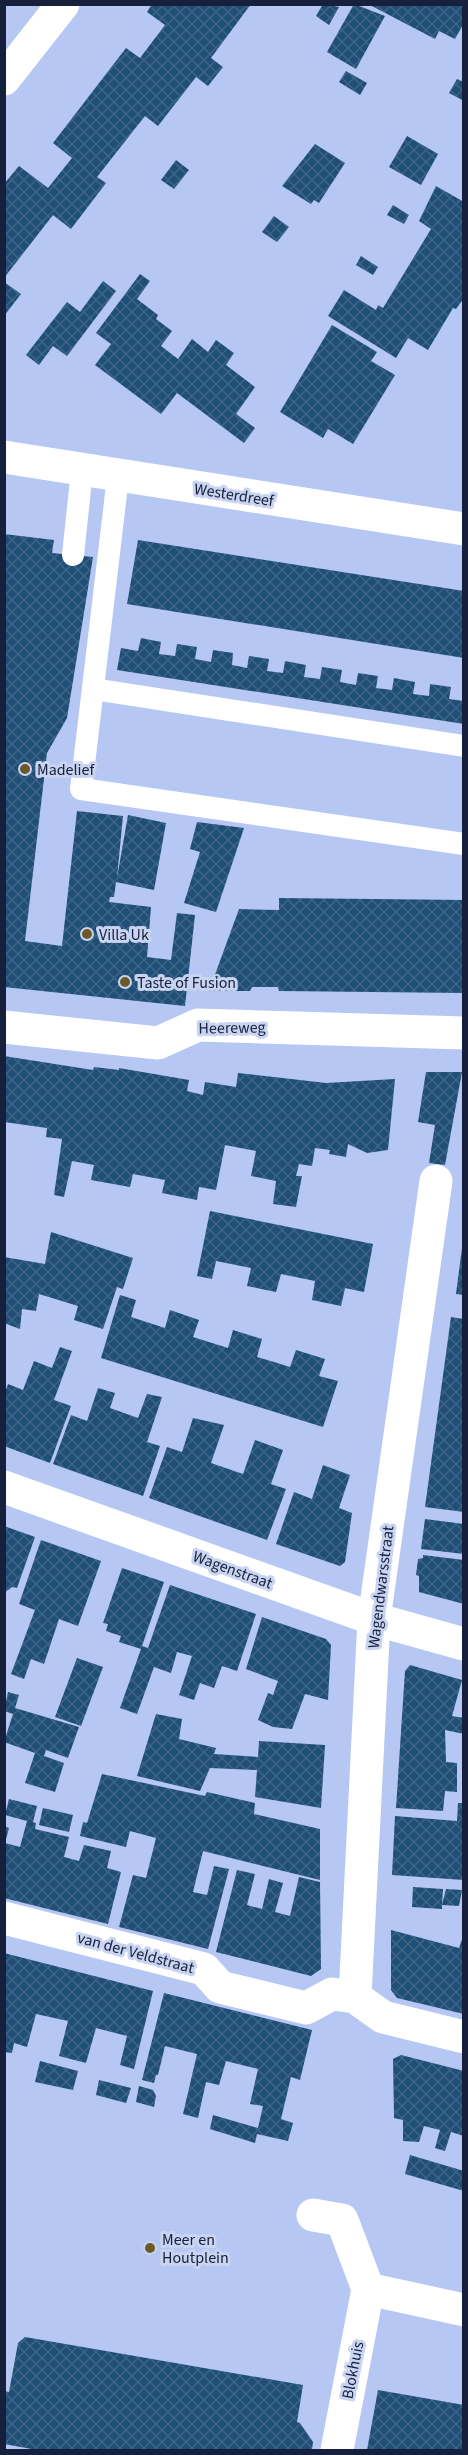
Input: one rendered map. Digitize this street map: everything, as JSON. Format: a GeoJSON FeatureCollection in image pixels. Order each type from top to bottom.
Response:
{"type":"FeatureCollection","features":[{"type":"Feature","properties":{"kind":"street"},"geometry":{"type":"LineString","coordinates":[[4,79],[63,4]]}},
{"type":"Feature","properties":{"kind":"street","name":"Westerdreef"},"geometry":{"type":"LineString","coordinates":[[4,457],[118,477],[464,529]]}},
{"type":"Feature","properties":{"kind":"street","name":"Heereweg"},"geometry":{"type":"LineString","coordinates":[[4,1027],[158,1043],[198,1024],[464,1033]]}},
{"type":"Feature","properties":{"kind":"street","name":"Wagendwarsstraat"},"geometry":{"type":"LineString","coordinates":[[356,1997],[374,1619],[436,1180]]}},
{"type":"Feature","properties":{"kind":"street","name":"Wagenstraat"},"geometry":{"type":"LineString","coordinates":[[4,1487],[374,1619],[464,1644]]}},
{"type":"Feature","properties":{"kind":"street","name":"van der Veldstraat"},"geometry":{"type":"LineString","coordinates":[[4,1918],[204,1969],[220,1987],[306,2008],[332,1994],[356,1997]]}},
{"type":"Feature","properties":{"kind":"street"},"geometry":{"type":"LineString","coordinates":[[356,1997],[383,2017],[464,2037]]}},
{"type":"Feature","properties":{"kind":"street"},"geometry":{"type":"LineString","coordinates":[[313,2215],[342,2220],[368,2289],[464,2310]]}},
{"type":"Feature","properties":{"kind":"street","name":"Blokhuis"},"geometry":{"type":"LineString","coordinates":[[337,2448],[368,2289]]}},
{"type":"Feature","properties":{"kind":"lane"},"geometry":{"type":"LineString","coordinates":[[73,555],[82,470]]}},
{"type":"Feature","properties":{"kind":"lane"},"geometry":{"type":"LineString","coordinates":[[118,477],[81,789],[464,844]]}},
{"type":"Feature","properties":{"kind":"lane"},"geometry":{"type":"LineString","coordinates":[[93,689],[464,746]]}},
{"type":"Feature","properties":{"kind":"building"},"geometry":{"type":"Polygon","coordinates":[[[152,4],[251,4],[211,58],[223,67],[208,86],[196,77],[158,126],[145,116],[97,177],[106,183],[71,229],[53,215],[4,278],[4,184],[19,166],[48,188],[72,158],[53,143],[126,48],[140,58],[165,25],[147,12],[152,4]]]}},
{"type":"Feature","properties":{"kind":"building"},"geometry":{"type":"Polygon","coordinates":[[[323,4],[339,7],[329,25],[316,16],[323,4]]]}},
{"type":"Feature","properties":{"kind":"building"},"geometry":{"type":"Polygon","coordinates":[[[354,4],[385,16],[356,69],[327,52],[354,4]]]}},
{"type":"Feature","properties":{"kind":"building"},"geometry":{"type":"Polygon","coordinates":[[[368,4],[464,4],[464,23],[455,39],[439,31],[435,39],[368,4]]]}},
{"type":"Feature","properties":{"kind":"building"},"geometry":{"type":"Polygon","coordinates":[[[346,71],[367,83],[360,95],[339,82],[346,71]]]}},
{"type":"Feature","properties":{"kind":"building"},"geometry":{"type":"Polygon","coordinates":[[[457,79],[464,82],[464,101],[449,93],[457,79]]]}},
{"type":"Feature","properties":{"kind":"building"},"geometry":{"type":"Polygon","coordinates":[[[407,136],[438,154],[421,185],[389,167],[407,136]]]}},
{"type":"Feature","properties":{"kind":"building"},"geometry":{"type":"Polygon","coordinates":[[[315,144],[345,163],[319,203],[314,200],[311,204],[282,186],[315,144]]]}},
{"type":"Feature","properties":{"kind":"building"},"geometry":{"type":"Polygon","coordinates":[[[176,160],[189,170],[174,189],[161,180],[176,160]]]}},
{"type":"Feature","properties":{"kind":"building"},"geometry":{"type":"Polygon","coordinates":[[[436,186],[464,202],[464,298],[456,309],[453,308],[428,350],[408,338],[396,358],[328,316],[344,290],[376,310],[378,305],[383,308],[431,229],[419,221],[436,186]]]}},
{"type":"Feature","properties":{"kind":"building"},"geometry":{"type":"Polygon","coordinates":[[[393,205],[409,215],[404,224],[387,215],[393,205]]]}},
{"type":"Feature","properties":{"kind":"building"},"geometry":{"type":"Polygon","coordinates":[[[274,216],[289,227],[277,242],[262,232],[274,216]]]}},
{"type":"Feature","properties":{"kind":"building"},"geometry":{"type":"Polygon","coordinates":[[[361,256],[378,267],[373,275],[356,265],[361,256]]]}},
{"type":"Feature","properties":{"kind":"building"},"geometry":{"type":"Polygon","coordinates":[[[140,274],[150,281],[137,299],[158,315],[156,319],[172,331],[161,346],[178,359],[192,339],[208,352],[216,340],[234,353],[226,365],[255,387],[236,414],[255,428],[244,443],[177,393],[161,414],[95,365],[111,344],[96,333],[140,274]]]}},
{"type":"Feature","properties":{"kind":"building"},"geometry":{"type":"Polygon","coordinates":[[[103,281],[116,291],[67,356],[53,346],[39,365],[26,355],[67,302],[80,312],[103,281]]]}},
{"type":"Feature","properties":{"kind":"building"},"geometry":{"type":"Polygon","coordinates":[[[4,282],[21,294],[4,316],[4,282]]]}},
{"type":"Feature","properties":{"kind":"building"},"geometry":{"type":"Polygon","coordinates":[[[332,325],[377,352],[371,361],[395,375],[353,444],[328,429],[323,438],[280,412],[332,325]]]}},
{"type":"Feature","properties":{"kind":"building"},"geometry":{"type":"Polygon","coordinates":[[[4,534],[54,540],[52,553],[93,557],[67,718],[47,753],[25,941],[62,946],[77,811],[123,816],[117,878],[128,815],[166,823],[154,890],[116,882],[114,897],[110,897],[109,902],[151,907],[147,957],[171,960],[177,913],[195,915],[185,1006],[4,987],[4,534]]]}},
{"type":"Feature","properties":{"kind":"building"},"geometry":{"type":"Polygon","coordinates":[[[138,540],[464,591],[464,658],[127,604],[138,540]]]}},
{"type":"Feature","properties":{"kind":"building"},"geometry":{"type":"Polygon","coordinates":[[[141,638],[161,642],[159,654],[175,656],[177,644],[197,647],[195,659],[211,662],[213,650],[233,653],[232,665],[247,668],[249,656],[269,659],[267,671],[283,673],[285,661],[306,665],[304,677],[320,679],[322,667],[342,670],[340,682],[356,685],[358,673],[378,676],[376,688],[392,690],[394,678],[415,682],[413,694],[429,696],[430,684],[451,687],[449,699],[464,701],[464,724],[117,670],[121,648],[138,651],[141,638]]]}},
{"type":"Feature","properties":{"kind":"building"},"geometry":{"type":"Polygon","coordinates":[[[197,822],[244,828],[216,912],[184,903],[200,852],[190,849],[197,822]]]}},
{"type":"Feature","properties":{"kind":"building"},"geometry":{"type":"Polygon","coordinates":[[[279,898],[464,900],[464,993],[279,991],[278,987],[252,987],[250,991],[209,991],[239,909],[279,910],[279,898]]]}},
{"type":"Feature","properties":{"kind":"building"},"geometry":{"type":"Polygon","coordinates":[[[4,1056],[93,1070],[94,1067],[119,1070],[119,1068],[189,1080],[187,1091],[203,1095],[205,1082],[236,1087],[238,1073],[326,1083],[395,1079],[388,1150],[367,1153],[348,1144],[346,1157],[329,1154],[330,1150],[315,1148],[312,1166],[299,1164],[296,1176],[302,1176],[296,1207],[273,1204],[276,1181],[251,1176],[256,1151],[225,1145],[216,1190],[199,1187],[197,1200],[162,1193],[165,1180],[133,1174],[130,1187],[91,1180],[94,1165],[72,1161],[64,1197],[54,1195],[62,1139],[46,1137],[47,1128],[4,1122],[4,1056]]]}},
{"type":"Feature","properties":{"kind":"building"},"geometry":{"type":"Polygon","coordinates":[[[426,1072],[462,1072],[445,1165],[429,1163],[435,1125],[418,1122],[426,1072]]]}},
{"type":"Feature","properties":{"kind":"building"},"geometry":{"type":"Polygon","coordinates":[[[210,1211],[373,1244],[364,1292],[345,1288],[341,1306],[312,1300],[315,1281],[281,1274],[276,1292],[247,1286],[251,1268],[216,1261],[212,1279],[197,1276],[210,1211]]]}},
{"type":"Feature","properties":{"kind":"building"},"geometry":{"type":"Polygon","coordinates":[[[51,1232],[133,1258],[123,1289],[117,1287],[103,1329],[74,1320],[78,1306],[39,1294],[36,1311],[22,1309],[20,1329],[4,1323],[4,1257],[45,1264],[51,1232]]]}},
{"type":"Feature","properties":{"kind":"building"},"geometry":{"type":"Polygon","coordinates":[[[462,1248],[464,1248],[464,1295],[456,1294],[462,1248]]]}},
{"type":"Feature","properties":{"kind":"building"},"geometry":{"type":"Polygon","coordinates":[[[120,1295],[136,1300],[131,1317],[165,1328],[170,1310],[199,1320],[193,1337],[228,1348],[233,1330],[262,1339],[257,1357],[290,1367],[296,1350],[325,1359],[319,1376],[338,1381],[323,1427],[101,1358],[120,1295]]]}},
{"type":"Feature","properties":{"kind":"building"},"geometry":{"type":"Polygon","coordinates":[[[451,1317],[464,1319],[464,1512],[425,1507],[451,1317]]]}},
{"type":"Feature","properties":{"kind":"building"},"geometry":{"type":"Polygon","coordinates":[[[60,1347],[72,1351],[54,1400],[71,1406],[50,1463],[4,1446],[4,1395],[8,1384],[23,1390],[34,1361],[52,1368],[60,1347]]]}},
{"type":"Feature","properties":{"kind":"building"},"geometry":{"type":"Polygon","coordinates":[[[98,1388],[115,1393],[110,1408],[138,1418],[147,1394],[162,1397],[147,1442],[160,1446],[143,1496],[53,1464],[71,1415],[87,1421],[98,1388]]]}},
{"type":"Feature","properties":{"kind":"building"},"geometry":{"type":"Polygon","coordinates":[[[193,1418],[224,1425],[211,1463],[243,1474],[255,1440],[283,1450],[271,1484],[286,1489],[267,1540],[149,1498],[167,1447],[182,1452],[193,1418]]]}},
{"type":"Feature","properties":{"kind":"building"},"geometry":{"type":"Polygon","coordinates":[[[323,1465],[350,1475],[339,1508],[352,1513],[345,1562],[340,1566],[276,1544],[294,1492],[312,1499],[323,1465]]]}},
{"type":"Feature","properties":{"kind":"building"},"geometry":{"type":"Polygon","coordinates":[[[425,1519],[464,1524],[464,1554],[421,1549],[425,1519]]]}},
{"type":"Feature","properties":{"kind":"building"},"geometry":{"type":"Polygon","coordinates":[[[4,1526],[35,1537],[17,1588],[12,1587],[4,1593],[4,1526]]]}},
{"type":"Feature","properties":{"kind":"building"},"geometry":{"type":"Polygon","coordinates":[[[41,1540],[101,1561],[78,1626],[59,1619],[44,1664],[31,1659],[24,1679],[11,1674],[35,1610],[19,1604],[41,1540]]]}},
{"type":"Feature","properties":{"kind":"building"},"geometry":{"type":"Polygon","coordinates":[[[423,1555],[464,1560],[464,1604],[419,1592],[419,1576],[416,1575],[418,1559],[423,1558],[423,1555]]]}},
{"type":"Feature","properties":{"kind":"building"},"geometry":{"type":"Polygon","coordinates":[[[122,1568],[164,1582],[142,1646],[148,1648],[170,1585],[256,1614],[237,1671],[222,1666],[214,1688],[200,1683],[194,1700],[179,1695],[192,1656],[177,1652],[171,1673],[154,1667],[137,1714],[120,1708],[141,1649],[119,1642],[121,1636],[106,1631],[108,1624],[103,1623],[122,1568]]]}},
{"type":"Feature","properties":{"kind":"building"},"geometry":{"type":"Polygon","coordinates":[[[262,1617],[326,1639],[331,1645],[328,1700],[305,1694],[292,1729],[273,1727],[258,1720],[268,1693],[273,1695],[278,1681],[246,1669],[262,1617]]]}},
{"type":"Feature","properties":{"kind":"building"},"geometry":{"type":"Polygon","coordinates":[[[77,1658],[103,1667],[81,1726],[55,1717],[77,1658]]]}},
{"type":"Feature","properties":{"kind":"building"},"geometry":{"type":"Polygon","coordinates":[[[410,1665],[462,1680],[452,1716],[464,1718],[464,1734],[445,1730],[446,1762],[457,1763],[457,1792],[445,1791],[443,1811],[396,1808],[405,1671],[410,1665]]]}},
{"type":"Feature","properties":{"kind":"building"},"geometry":{"type":"Polygon","coordinates":[[[8,1692],[19,1695],[15,1708],[79,1727],[68,1758],[46,1750],[44,1756],[64,1763],[55,1792],[25,1783],[35,1753],[4,1742],[13,1714],[4,1711],[8,1692]]]}},
{"type":"Feature","properties":{"kind":"building"},"geometry":{"type":"Polygon","coordinates":[[[156,1714],[182,1719],[179,1739],[216,1748],[214,1754],[258,1757],[259,1741],[325,1745],[321,1808],[255,1797],[257,1770],[210,1768],[200,1791],[137,1776],[156,1714]]]}},
{"type":"Feature","properties":{"kind":"building"},"geometry":{"type":"Polygon","coordinates":[[[102,1774],[205,1796],[207,1792],[255,1803],[254,1814],[320,1829],[320,1880],[203,1851],[193,1892],[207,1895],[214,1866],[229,1869],[208,1949],[119,1927],[133,1875],[146,1878],[156,1838],[130,1831],[126,1847],[80,1836],[83,1822],[87,1823],[102,1774]]]}},
{"type":"Feature","properties":{"kind":"building"},"geometry":{"type":"Polygon","coordinates":[[[9,1799],[37,1806],[33,1822],[36,1823],[35,1829],[69,1837],[64,1857],[79,1861],[84,1845],[111,1851],[107,1868],[121,1872],[108,1924],[4,1898],[4,1826],[9,1828],[5,1843],[20,1847],[27,1821],[5,1815],[9,1799]]]}},
{"type":"Feature","properties":{"kind":"building"},"geometry":{"type":"Polygon","coordinates":[[[458,1803],[464,1803],[464,1880],[392,1875],[395,1816],[457,1821],[458,1803]]]}},
{"type":"Feature","properties":{"kind":"building"},"geometry":{"type":"Polygon","coordinates":[[[43,1808],[73,1815],[69,1832],[39,1825],[43,1808]]]}},
{"type":"Feature","properties":{"kind":"building"},"geometry":{"type":"Polygon","coordinates":[[[237,1870],[255,1874],[247,1905],[262,1909],[269,1879],[283,1883],[275,1912],[290,1916],[299,1877],[320,1882],[321,1969],[311,1976],[216,1952],[237,1870]]]}},
{"type":"Feature","properties":{"kind":"building"},"geometry":{"type":"Polygon","coordinates":[[[413,1887],[443,1889],[442,1909],[412,1907],[413,1887]]]}},
{"type":"Feature","properties":{"kind":"building"},"geometry":{"type":"Polygon","coordinates":[[[446,1889],[462,1890],[459,1906],[442,1905],[446,1889]]]}},
{"type":"Feature","properties":{"kind":"building"},"geometry":{"type":"Polygon","coordinates":[[[391,1930],[459,1948],[464,1934],[464,2014],[397,1998],[391,1990],[391,1930]]]}},
{"type":"Feature","properties":{"kind":"building"},"geometry":{"type":"Polygon","coordinates":[[[4,1953],[153,1991],[134,2069],[120,2065],[127,2036],[96,2028],[86,2063],[59,2056],[68,2021],[36,2014],[27,2047],[14,2043],[12,2053],[4,2052],[4,1953]]]}},
{"type":"Feature","properties":{"kind":"building"},"geometry":{"type":"Polygon","coordinates":[[[164,1993],[312,2030],[300,2080],[291,2077],[281,2119],[293,2123],[288,2141],[257,2134],[255,2143],[210,2129],[213,2115],[258,2128],[263,2106],[250,2104],[258,2069],[226,2061],[219,2085],[206,2082],[198,2118],[183,2114],[197,2054],[165,2046],[154,2083],[142,2080],[164,1993]]]}},
{"type":"Feature","properties":{"kind":"building"},"geometry":{"type":"Polygon","coordinates":[[[401,2055],[464,2071],[464,2136],[451,2132],[445,2151],[435,2148],[440,2130],[424,2126],[419,2142],[403,2141],[403,2120],[394,2118],[393,2059],[401,2055]]]}},
{"type":"Feature","properties":{"kind":"building"},"geometry":{"type":"Polygon","coordinates":[[[40,2061],[78,2071],[73,2090],[35,2082],[40,2061]]]}},
{"type":"Feature","properties":{"kind":"building"},"geometry":{"type":"Polygon","coordinates":[[[99,2080],[131,2088],[126,2103],[96,2095],[99,2080]]]}},
{"type":"Feature","properties":{"kind":"building"},"geometry":{"type":"Polygon","coordinates":[[[139,2086],[153,2090],[156,2096],[154,2107],[136,2102],[139,2086]]]}},
{"type":"Feature","properties":{"kind":"building"},"geometry":{"type":"Polygon","coordinates":[[[410,2155],[464,2171],[464,2191],[405,2174],[410,2155]]]}},
{"type":"Feature","properties":{"kind":"building"},"geometry":{"type":"Polygon","coordinates":[[[25,2337],[303,2385],[297,2422],[313,2442],[312,2450],[37,2450],[4,2444],[4,2391],[9,2392],[18,2343],[25,2337]]]}},
{"type":"Feature","properties":{"kind":"building"},"geometry":{"type":"Polygon","coordinates":[[[378,2390],[464,2405],[464,2450],[367,2450],[378,2390]]]}},
{"type":"Feature","properties":{"kind":"place","name":"Madelief"},"geometry":{"type":"Point","coordinates":[25,769]}},
{"type":"Feature","properties":{"kind":"place","name":"Villa Uk"},"geometry":{"type":"Point","coordinates":[87,934]}},
{"type":"Feature","properties":{"kind":"place","name":"Taste of Fusion"},"geometry":{"type":"Point","coordinates":[125,982]}},
{"type":"Feature","properties":{"kind":"place","name":"Meer en Houtplein"},"geometry":{"type":"Point","coordinates":[150,2248]}}]}
